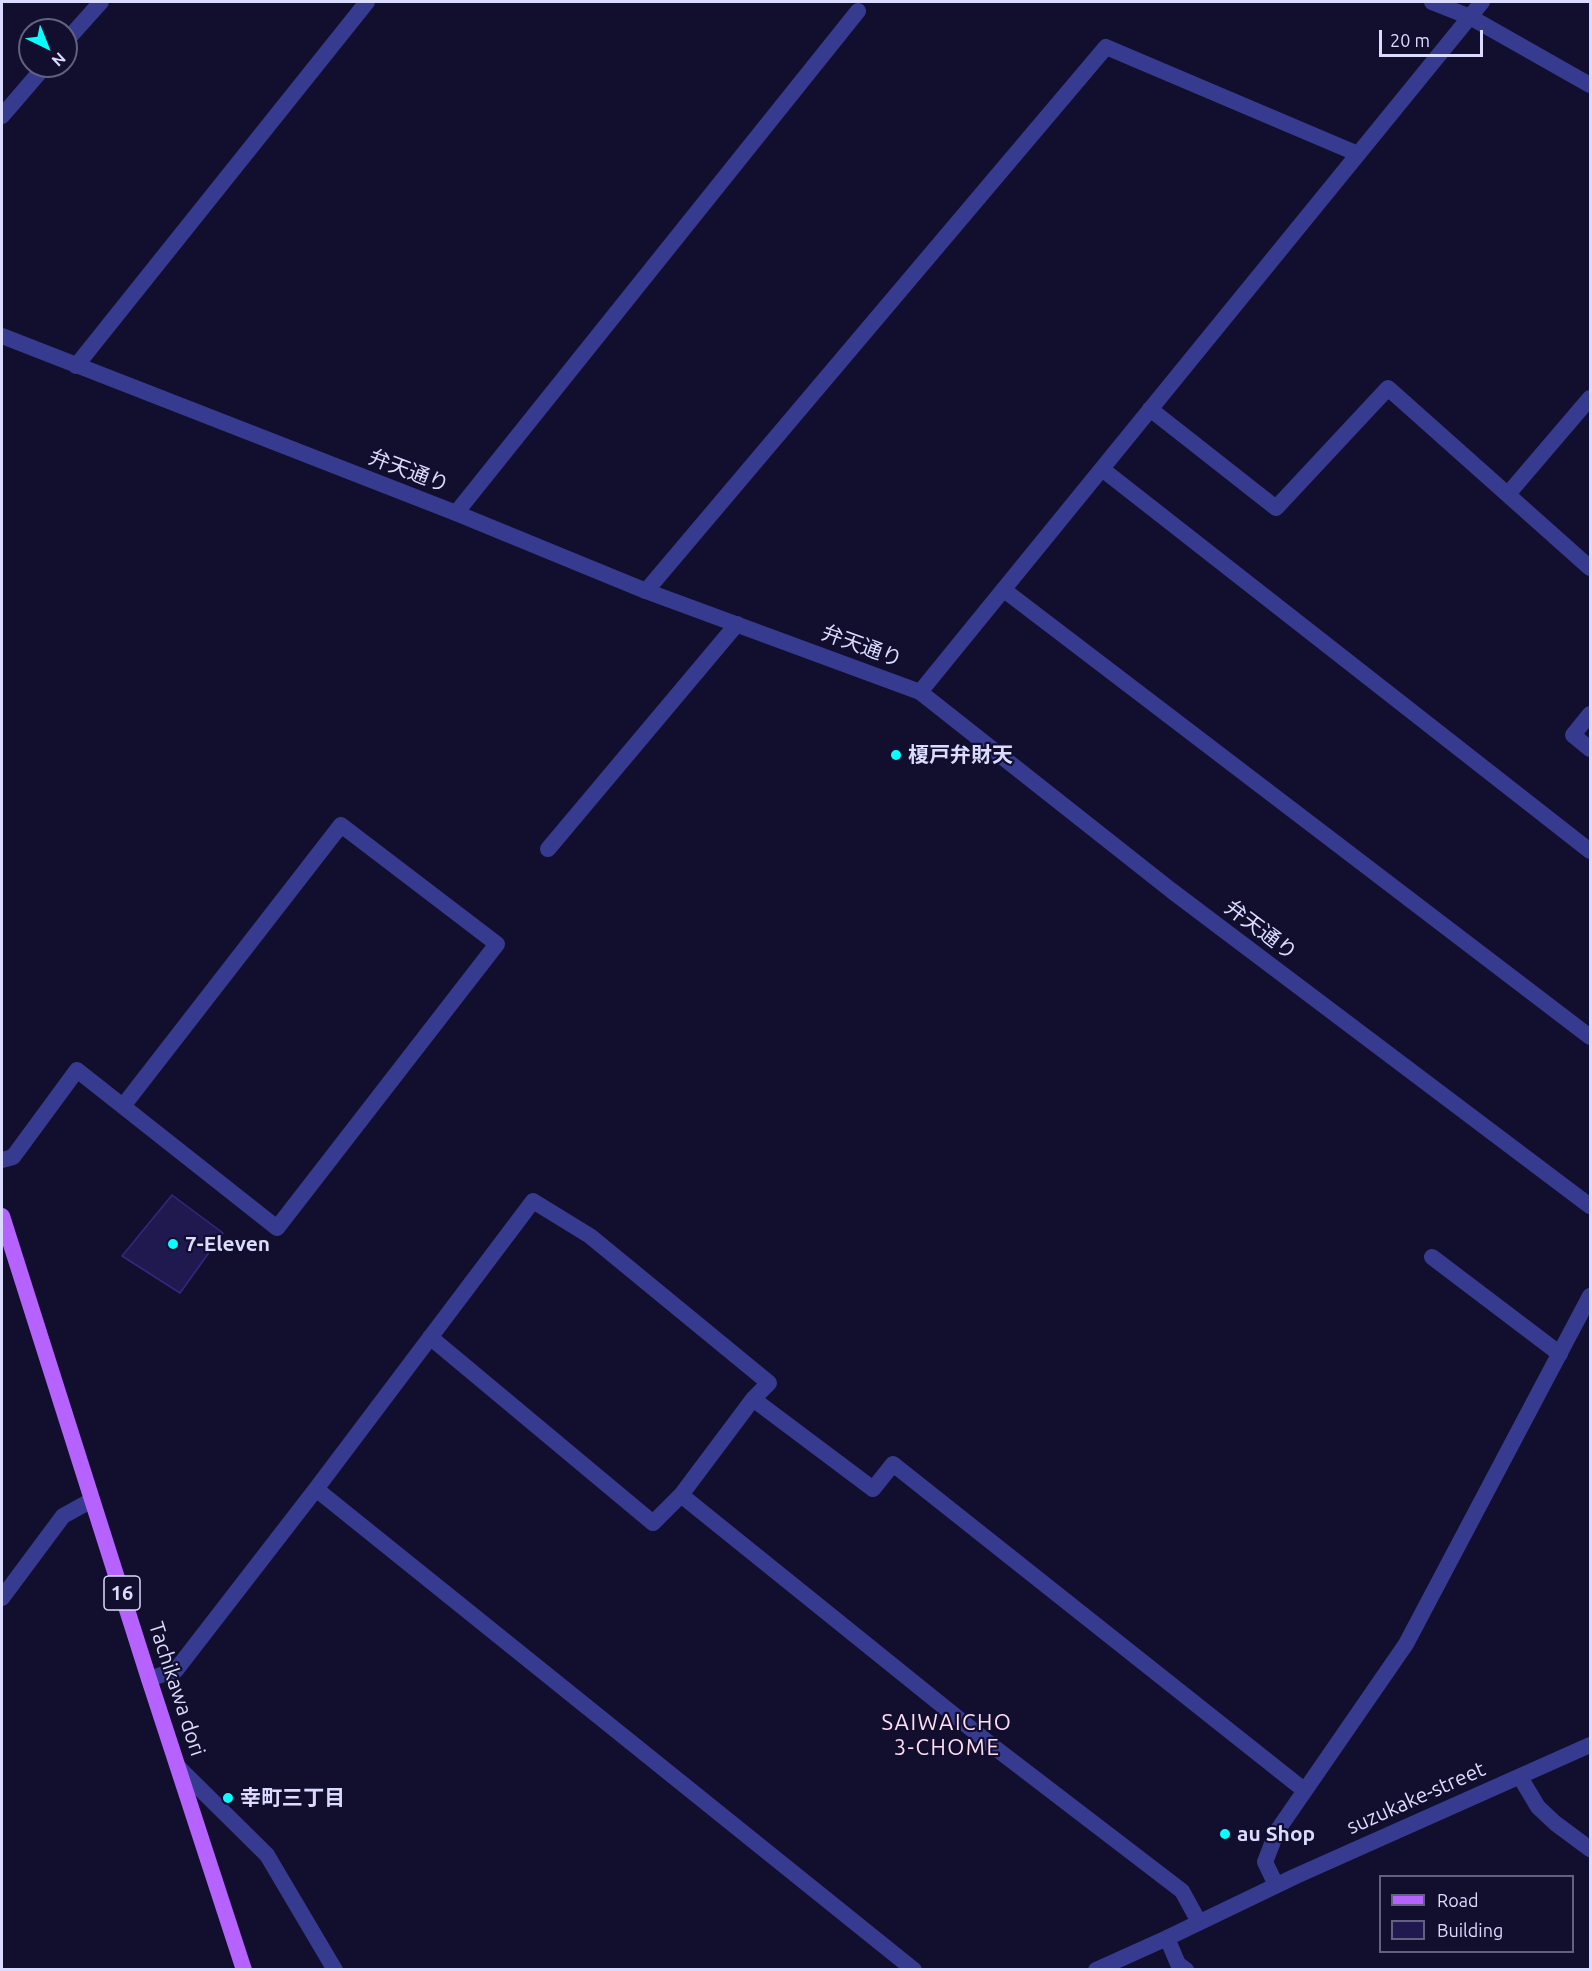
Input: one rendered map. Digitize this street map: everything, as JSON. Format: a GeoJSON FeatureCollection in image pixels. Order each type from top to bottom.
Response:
{"type":"FeatureCollection","features":[{"type":"Feature","properties":{"kind":"main road","name":"Tachikawa dori"},"geometry":{"type":"LineString","coordinates":[[2,1221],[244,1970]]}},
{"type":"Feature","properties":{"kind":"street"},"geometry":{"type":"LineString","coordinates":[[78,28],[101,2]]}},
{"type":"Feature","properties":{"kind":"street"},"geometry":{"type":"LineString","coordinates":[[75,366],[367,2]]}},
{"type":"Feature","properties":{"kind":"street"},"geometry":{"type":"LineString","coordinates":[[1432,2],[1470,17],[1590,85]]}},
{"type":"Feature","properties":{"kind":"street"},"geometry":{"type":"LineString","coordinates":[[920,692],[1482,2]]}},
{"type":"Feature","properties":{"kind":"street"},"geometry":{"type":"LineString","coordinates":[[456,513],[858,11]]}},
{"type":"Feature","properties":{"kind":"street"},"geometry":{"type":"LineString","coordinates":[[646,591],[1106,47],[1358,154]]}},
{"type":"Feature","properties":{"kind":"street"},"geometry":{"type":"LineString","coordinates":[[2,116],[35,78]]}},
{"type":"Feature","properties":{"kind":"street","name":"弁天通り"},"geometry":{"type":"LineString","coordinates":[[2,336],[456,513],[646,591],[920,692],[1172,891],[1590,1206]]}},
{"type":"Feature","properties":{"kind":"street"},"geometry":{"type":"LineString","coordinates":[[1150,410],[1276,508],[1388,388],[1590,568]]}},
{"type":"Feature","properties":{"kind":"street"},"geometry":{"type":"LineString","coordinates":[[1508,494],[1590,398]]}},
{"type":"Feature","properties":{"kind":"street"},"geometry":{"type":"LineString","coordinates":[[1102,469],[1590,851]]}},
{"type":"Feature","properties":{"kind":"street"},"geometry":{"type":"LineString","coordinates":[[1004,590],[1590,1037]]}},
{"type":"Feature","properties":{"kind":"street"},"geometry":{"type":"LineString","coordinates":[[548,849],[737,624]]}},
{"type":"Feature","properties":{"kind":"street"},"geometry":{"type":"LineString","coordinates":[[1590,714],[1573,735],[1590,749]]}},
{"type":"Feature","properties":{"kind":"street"},"geometry":{"type":"LineString","coordinates":[[2,1160],[13,1157],[77,1070],[278,1228],[497,944],[341,825],[123,1106]]}},
{"type":"Feature","properties":{"kind":"street"},"geometry":{"type":"LineString","coordinates":[[149,1679],[176,1670],[533,1201],[590,1236],[769,1383],[753,1399],[681,1495],[653,1523],[430,1337]]}},
{"type":"Feature","properties":{"kind":"street"},"geometry":{"type":"LineString","coordinates":[[1432,1257],[1560,1354]]}},
{"type":"Feature","properties":{"kind":"street"},"geometry":{"type":"LineString","coordinates":[[1276,1885],[1265,1862],[1277,1831],[1406,1644],[1590,1296]]}},
{"type":"Feature","properties":{"kind":"street"},"geometry":{"type":"LineString","coordinates":[[753,1399],[873,1489],[893,1464],[1304,1790]]}},
{"type":"Feature","properties":{"kind":"street"},"geometry":{"type":"LineString","coordinates":[[316,1489],[914,1970]]}},
{"type":"Feature","properties":{"kind":"street"},"geometry":{"type":"LineString","coordinates":[[681,1495],[990,1744],[1182,1891],[1198,1922]]}},
{"type":"Feature","properties":{"kind":"street"},"geometry":{"type":"LineString","coordinates":[[2,1598],[63,1516],[92,1500]]}},
{"type":"Feature","properties":{"kind":"street","name":"suzukake-street"},"geometry":{"type":"LineString","coordinates":[[1096,1970],[1276,1885],[1590,1745]]}},
{"type":"Feature","properties":{"kind":"street"},"geometry":{"type":"LineString","coordinates":[[179,1768],[267,1856],[335,1970]]}},
{"type":"Feature","properties":{"kind":"street"},"geometry":{"type":"LineString","coordinates":[[1520,1777],[1538,1807],[1590,1849]]}},
{"type":"Feature","properties":{"kind":"street"},"geometry":{"type":"LineString","coordinates":[[1167,1938],[1179,1968]]}},
{"type":"Feature","properties":{"kind":"building","name":"7-Eleven"},"geometry":{"type":"Polygon","coordinates":[[[172,1195],[223,1233],[180,1293],[122,1256],[172,1195]]]}},
{"type":"Feature","properties":{"kind":"place","name":"榎戸弁財天"},"geometry":{"type":"Point","coordinates":[896,755]}},
{"type":"Feature","properties":{"kind":"place","name":"7-Eleven"},"geometry":{"type":"Point","coordinates":[173,1244]}},
{"type":"Feature","properties":{"kind":"place","name":"幸町三丁目"},"geometry":{"type":"Point","coordinates":[228,1798]}},
{"type":"Feature","properties":{"kind":"place","name":"au Shop"},"geometry":{"type":"Point","coordinates":[1225,1834]}},
{"type":"Feature","properties":{"kind":"district","name":"SAIWAICHO 3-CHOME"},"geometry":{"type":"Point","coordinates":[947,1736]}}]}
